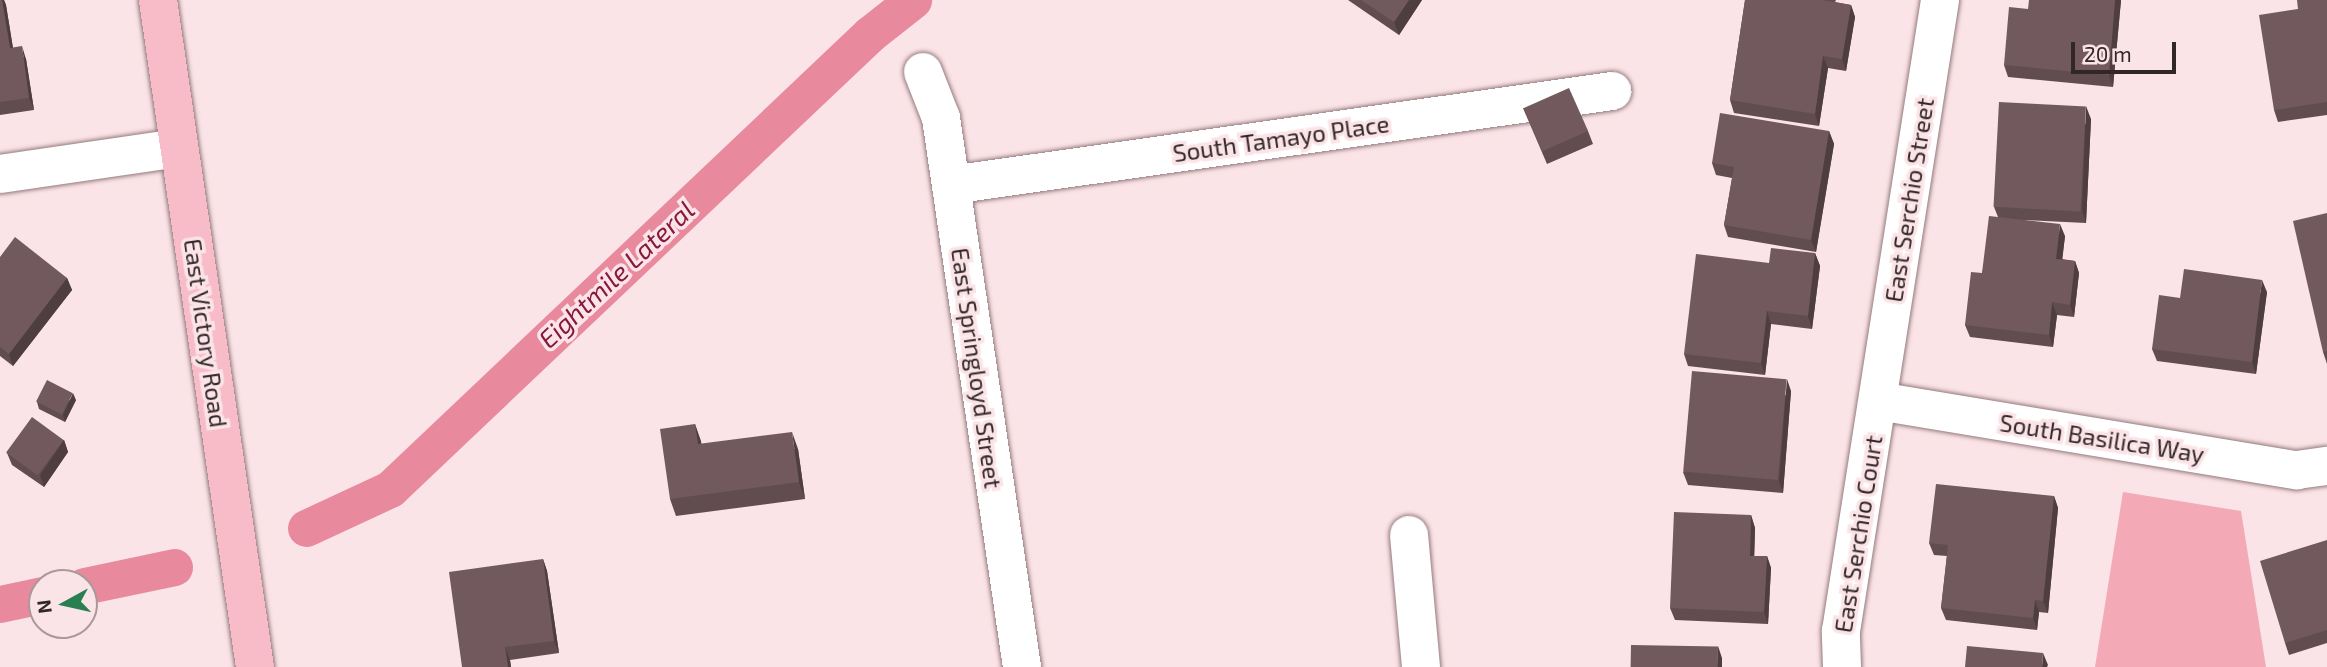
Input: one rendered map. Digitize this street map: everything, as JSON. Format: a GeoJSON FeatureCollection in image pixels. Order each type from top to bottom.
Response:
{"type":"FeatureCollection","features":[{"type":"Feature","properties":{"kind":"main road","name":"East Victory Road"},"geometry":{"type":"LineString","coordinates":[[158,0],[254,667]]}},
{"type":"Feature","properties":{"kind":"street","name":"East Serchio Street"},"geometry":{"type":"LineString","coordinates":[[1878,401],[1940,0]]}},
{"type":"Feature","properties":{"kind":"street","name":"East Springloyd Street"},"geometry":{"type":"LineString","coordinates":[[923,72],[941,118],[1022,667]]}},
{"type":"Feature","properties":{"kind":"street","name":"South Tamayo Place"},"geometry":{"type":"LineString","coordinates":[[951,185],[1612,91]]}},
{"type":"Feature","properties":{"kind":"street"},"geometry":{"type":"LineString","coordinates":[[0,174],[179,149]]}},
{"type":"Feature","properties":{"kind":"street","name":"South Basilica Way"},"geometry":{"type":"LineString","coordinates":[[1878,401],[2297,470],[2327,466]]}},
{"type":"Feature","properties":{"kind":"street","name":"East Serchio Court"},"geometry":{"type":"LineString","coordinates":[[1842,667],[1841,631],[1878,401]]}},
{"type":"Feature","properties":{"kind":"street"},"geometry":{"type":"LineString","coordinates":[[1409,535],[1421,667]]}},
{"type":"Feature","properties":{"kind":"shaded area"},"geometry":{"type":"Polygon","coordinates":[[[2123,492],[2241,511],[2266,667],[2095,667],[2123,492]]]}},
{"type":"Feature","properties":{"kind":"building"},"geometry":{"type":"Polygon","coordinates":[[[0,0],[10,48],[22,46],[29,98],[0,102],[0,0]]]}},
{"type":"Feature","properties":{"kind":"building"},"geometry":{"type":"Polygon","coordinates":[[[1361,0],[1409,0],[1394,22],[1361,0]]]}},
{"type":"Feature","properties":{"kind":"building"},"geometry":{"type":"Polygon","coordinates":[[[1745,0],[1822,0],[1851,5],[1842,59],[1823,56],[1815,114],[1730,100],[1745,0]]]}},
{"type":"Feature","properties":{"kind":"building"},"geometry":{"type":"Polygon","coordinates":[[[2029,0],[2115,0],[2109,75],[2004,65],[2009,7],[2028,9],[2029,0]]]}},
{"type":"Feature","properties":{"kind":"building"},"geometry":{"type":"Polygon","coordinates":[[[2297,0],[2327,0],[2327,102],[2274,110],[2259,15],[2298,9],[2297,0]]]}},
{"type":"Feature","properties":{"kind":"building"},"geometry":{"type":"Polygon","coordinates":[[[1569,88],[1588,131],[1542,151],[1523,108],[1569,88]]]}},
{"type":"Feature","properties":{"kind":"building"},"geometry":{"type":"Polygon","coordinates":[[[1999,102],[2086,107],[2080,211],[1994,207],[1999,102]]]}},
{"type":"Feature","properties":{"kind":"building"},"geometry":{"type":"Polygon","coordinates":[[[1720,113],[1829,131],[1811,240],[1724,225],[1734,167],[1712,163],[1720,113]]]}},
{"type":"Feature","properties":{"kind":"building"},"geometry":{"type":"Polygon","coordinates":[[[2327,213],[2327,351],[2323,352],[2293,221],[2327,213]]]}},
{"type":"Feature","properties":{"kind":"building"},"geometry":{"type":"Polygon","coordinates":[[[1989,216],[2060,224],[2056,259],[2075,261],[2070,305],[2052,302],[2049,335],[1965,325],[1971,272],[1982,273],[1989,216]]]}},
{"type":"Feature","properties":{"kind":"building"},"geometry":{"type":"Polygon","coordinates":[[[15,237],[67,278],[9,354],[0,347],[0,257],[15,237]]]}},
{"type":"Feature","properties":{"kind":"building"},"geometry":{"type":"Polygon","coordinates":[[[1771,248],[1815,253],[1808,316],[1767,311],[1761,363],[1684,354],[1696,254],[1769,263],[1771,248]]]}},
{"type":"Feature","properties":{"kind":"building"},"geometry":{"type":"Polygon","coordinates":[[[2184,269],[2262,280],[2252,362],[2152,349],[2159,295],[2180,298],[2184,269]]]}},
{"type":"Feature","properties":{"kind":"building"},"geometry":{"type":"Polygon","coordinates":[[[1692,371],[1787,379],[1778,480],[1683,472],[1692,371]]]}},
{"type":"Feature","properties":{"kind":"building"},"geometry":{"type":"Polygon","coordinates":[[[47,380],[73,393],[62,415],[36,401],[47,380]]]}},
{"type":"Feature","properties":{"kind":"building"},"geometry":{"type":"Polygon","coordinates":[[[32,417],[64,440],[38,476],[6,453],[32,417]]]}},
{"type":"Feature","properties":{"kind":"building"},"geometry":{"type":"Polygon","coordinates":[[[695,424],[698,444],[792,432],[799,482],[670,499],[660,429],[695,424]]]}},
{"type":"Feature","properties":{"kind":"building"},"geometry":{"type":"Polygon","coordinates":[[[1936,484],[2054,496],[2043,601],[2035,600],[2033,618],[1941,608],[1948,545],[1929,543],[1936,484]]]}},
{"type":"Feature","properties":{"kind":"building"},"geometry":{"type":"Polygon","coordinates":[[[1674,512],[1751,515],[1750,556],[1767,556],[1764,612],[1670,608],[1674,512]]]}},
{"type":"Feature","properties":{"kind":"building"},"geometry":{"type":"Polygon","coordinates":[[[2327,540],[2327,630],[2285,643],[2260,561],[2327,540]]]}},
{"type":"Feature","properties":{"kind":"building"},"geometry":{"type":"Polygon","coordinates":[[[543,559],[554,641],[505,647],[508,667],[462,667],[449,572],[543,559]]]}},
{"type":"Feature","properties":{"kind":"building"},"geometry":{"type":"Polygon","coordinates":[[[1631,645],[1718,647],[1718,667],[1631,667],[1631,645]]]}},
{"type":"Feature","properties":{"kind":"building"},"geometry":{"type":"Polygon","coordinates":[[[1967,646],[2043,653],[2042,667],[1965,667],[1967,646]]]}},
{"type":"Feature","properties":{"kind":"waterway","name":"Eightmile Lateral"},"geometry":{"type":"LineString","coordinates":[[306,528],[390,489],[870,34],[913,0]]}},
{"type":"Feature","properties":{"kind":"waterway","name":"Eightmile Lateral"},"geometry":{"type":"LineString","coordinates":[[98,583],[174,567]]}},
{"type":"Feature","properties":{"kind":"waterway","name":"Eightmile Lateral"},"geometry":{"type":"LineString","coordinates":[[0,604],[28,598]]}}]}
